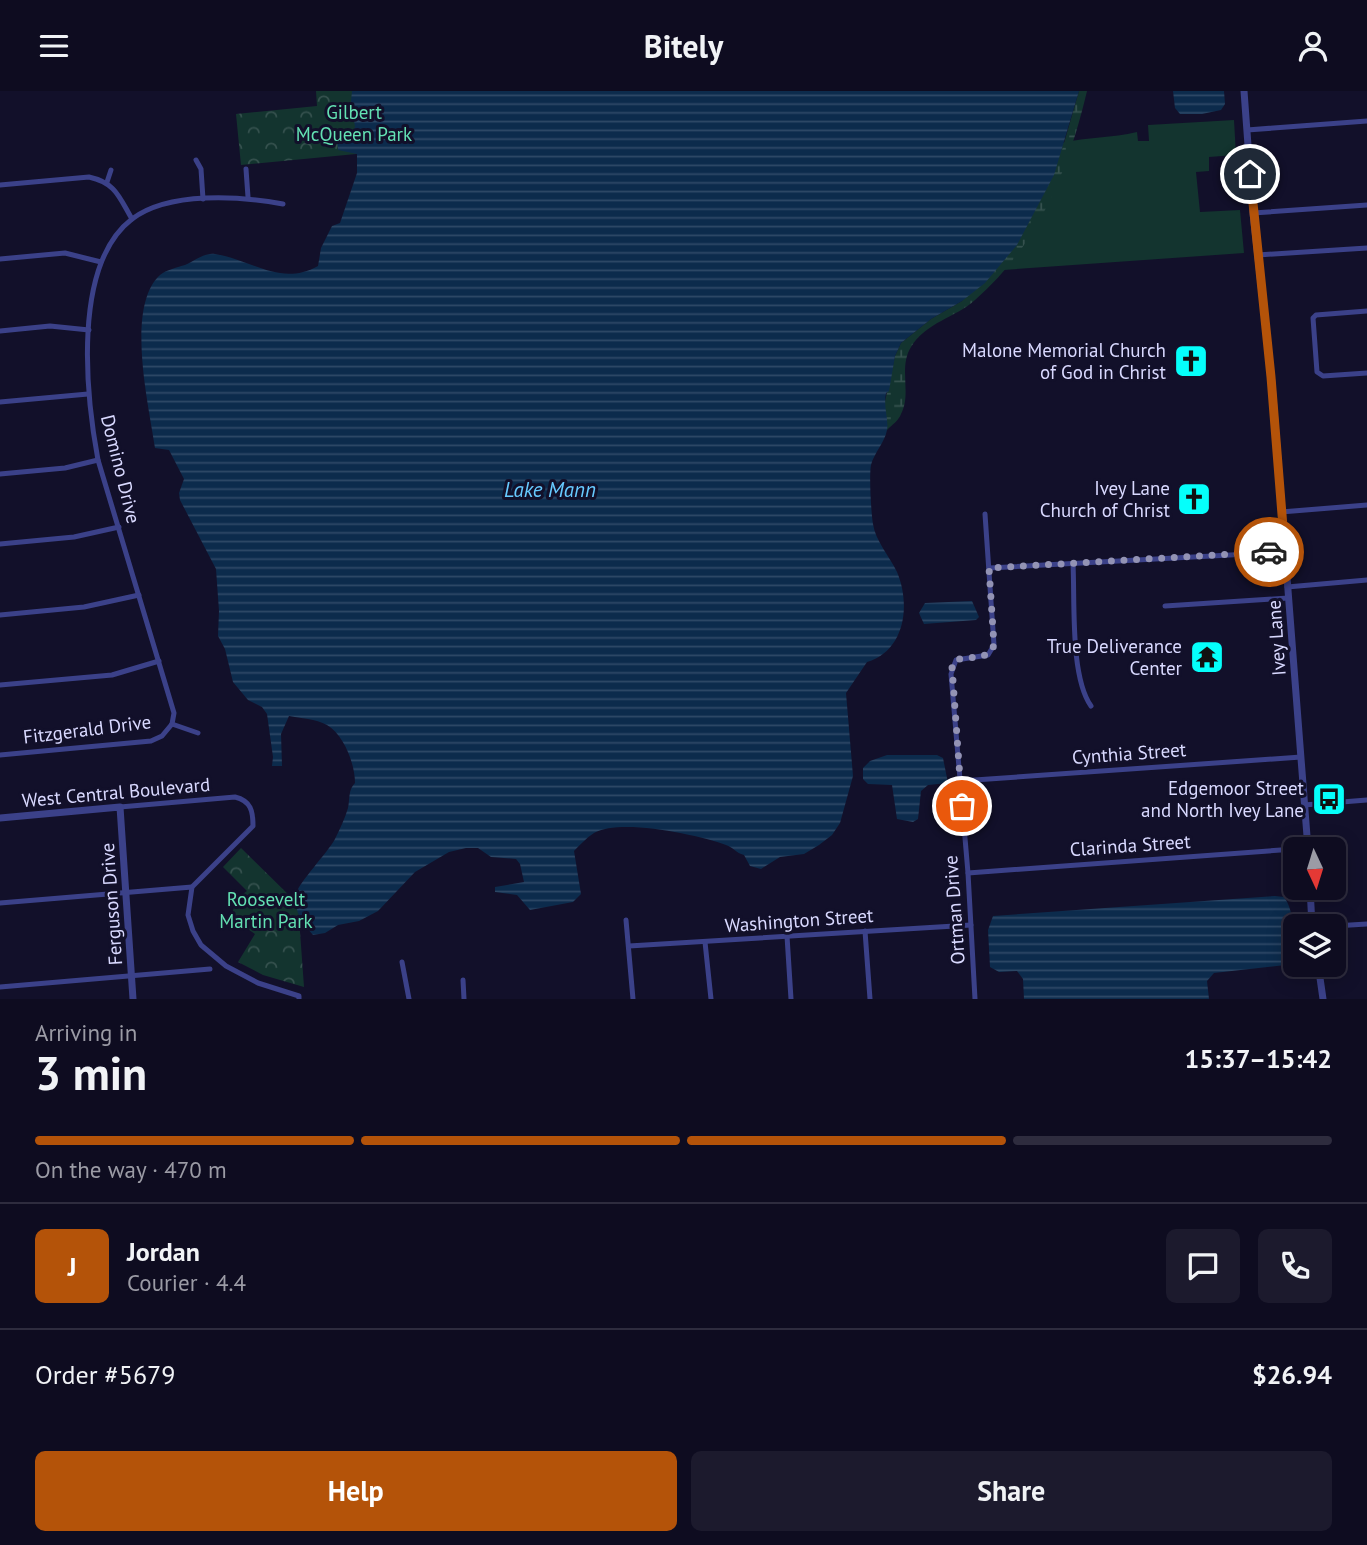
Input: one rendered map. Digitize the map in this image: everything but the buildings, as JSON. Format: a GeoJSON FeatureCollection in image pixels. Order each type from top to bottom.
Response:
{"type":"FeatureCollection","features":[{"type":"Feature","properties":{"kind":"street","name":"Ivey Lane"},"geometry":{"type":"LineString","coordinates":[[1244,91],[1253,213],[1271,377],[1305,837]]}},
{"type":"Feature","properties":{"kind":"street"},"geometry":{"type":"LineString","coordinates":[[1247,130],[1367,121]]}},
{"type":"Feature","properties":{"kind":"street"},"geometry":{"type":"LineString","coordinates":[[196,160],[201,169],[203,199]]}},
{"type":"Feature","properties":{"kind":"street"},"geometry":{"type":"LineString","coordinates":[[246,169],[248,197]]}},
{"type":"Feature","properties":{"kind":"street"},"geometry":{"type":"LineString","coordinates":[[107,182],[111,170]]}},
{"type":"Feature","properties":{"kind":"street"},"geometry":{"type":"LineString","coordinates":[[0,185],[89,177],[107,182],[115,189],[132,219]]}},
{"type":"Feature","properties":{"kind":"street","name":"Domino Drive"},"geometry":{"type":"LineString","coordinates":[[172,724],[174,713],[98,460],[88,394],[89,330],[101,263],[114,238],[132,219],[164,204],[248,197],[283,204]]}},
{"type":"Feature","properties":{"kind":"street"},"geometry":{"type":"LineString","coordinates":[[1253,213],[1367,205]]}},
{"type":"Feature","properties":{"kind":"street"},"geometry":{"type":"LineString","coordinates":[[1258,255],[1367,248]]}},
{"type":"Feature","properties":{"kind":"street"},"geometry":{"type":"LineString","coordinates":[[0,259],[65,253],[101,263]]}},
{"type":"Feature","properties":{"kind":"street"},"geometry":{"type":"LineString","coordinates":[[1367,311],[1316,314],[1313,318],[1317,372],[1323,376],[1367,373]]}},
{"type":"Feature","properties":{"kind":"street"},"geometry":{"type":"LineString","coordinates":[[0,331],[50,326],[89,330]]}},
{"type":"Feature","properties":{"kind":"street"},"geometry":{"type":"LineString","coordinates":[[0,402],[88,394]]}},
{"type":"Feature","properties":{"kind":"street"},"geometry":{"type":"LineString","coordinates":[[0,474],[65,468],[98,460]]}},
{"type":"Feature","properties":{"kind":"street"},"geometry":{"type":"LineString","coordinates":[[1281,512],[1367,506]]}},
{"type":"Feature","properties":{"kind":"street","name":"Ortman Drive"},"geometry":{"type":"LineString","coordinates":[[975,999],[952,667],[956,660],[982,657],[992,651],[994,645],[985,514]]}},
{"type":"Feature","properties":{"kind":"street"},"geometry":{"type":"LineString","coordinates":[[0,544],[74,537],[119,527]]}},
{"type":"Feature","properties":{"kind":"street"},"geometry":{"type":"LineString","coordinates":[[989,568],[1285,552]]}},
{"type":"Feature","properties":{"kind":"street"},"geometry":{"type":"LineString","coordinates":[[1073,564],[1078,674],[1083,694],[1091,706]]}},
{"type":"Feature","properties":{"kind":"street"},"geometry":{"type":"LineString","coordinates":[[1287,587],[1367,580]]}},
{"type":"Feature","properties":{"kind":"street"},"geometry":{"type":"LineString","coordinates":[[0,615],[84,607],[139,595]]}},
{"type":"Feature","properties":{"kind":"street"},"geometry":{"type":"LineString","coordinates":[[1165,606],[1288,598]]}},
{"type":"Feature","properties":{"kind":"street"},"geometry":{"type":"LineString","coordinates":[[0,685],[112,675],[159,661]]}},
{"type":"Feature","properties":{"kind":"street"},"geometry":{"type":"LineString","coordinates":[[172,724],[198,733]]}},
{"type":"Feature","properties":{"kind":"street","name":"Fitzgerald Drive"},"geometry":{"type":"LineString","coordinates":[[0,755],[151,741],[162,736],[172,724]]}},
{"type":"Feature","properties":{"kind":"street","name":"Cynthia Street"},"geometry":{"type":"LineString","coordinates":[[960,781],[1301,757]]}},
{"type":"Feature","properties":{"kind":"street","name":"West Central Boulevard"},"geometry":{"type":"LineString","coordinates":[[0,818],[235,797],[243,799],[249,804],[253,814],[253,825],[192,887]]}},
{"type":"Feature","properties":{"kind":"street"},"geometry":{"type":"LineString","coordinates":[[1304,805],[1367,800]]}},
{"type":"Feature","properties":{"kind":"street","name":"Ferguson Drive"},"geometry":{"type":"LineString","coordinates":[[120,807],[132,999]]}},
{"type":"Feature","properties":{"kind":"street","name":"Clarinda Street"},"geometry":{"type":"LineString","coordinates":[[968,873],[1283,850]]}},
{"type":"Feature","properties":{"kind":"street"},"geometry":{"type":"LineString","coordinates":[[0,904],[192,887],[188,915],[201,945],[226,966],[258,983],[299,998]]}},
{"type":"Feature","properties":{"kind":"street"},"geometry":{"type":"LineString","coordinates":[[626,920],[634,999]]}},
{"type":"Feature","properties":{"kind":"street"},"geometry":{"type":"LineString","coordinates":[[1346,925],[1367,924]]}},
{"type":"Feature","properties":{"kind":"street","name":"Washington Street"},"geometry":{"type":"LineString","coordinates":[[629,947],[971,925]]}},
{"type":"Feature","properties":{"kind":"street"},"geometry":{"type":"LineString","coordinates":[[865,932],[870,999]]}},
{"type":"Feature","properties":{"kind":"street"},"geometry":{"type":"LineString","coordinates":[[787,936],[791,999]]}},
{"type":"Feature","properties":{"kind":"street"},"geometry":{"type":"LineString","coordinates":[[705,942],[711,999]]}},
{"type":"Feature","properties":{"kind":"street"},"geometry":{"type":"LineString","coordinates":[[402,962],[409,999]]}},
{"type":"Feature","properties":{"kind":"street"},"geometry":{"type":"LineString","coordinates":[[0,987],[210,969]]}},
{"type":"Feature","properties":{"kind":"street"},"geometry":{"type":"LineString","coordinates":[[1320,977],[1323,999]]}},
{"type":"Feature","properties":{"kind":"street"},"geometry":{"type":"LineString","coordinates":[[463,980],[464,999]]}},
{"type":"Feature","properties":{"kind":"green space","name":"Gilbert McQueen Park"},"geometry":{"type":"Polygon","coordinates":[[[316,91],[563,91],[566,134],[241,165],[236,114],[317,106],[316,91]]]}},
{"type":"Feature","properties":{"kind":"green space"},"geometry":{"type":"Polygon","coordinates":[[[1079,91],[1087,91],[1070,150],[1048,205],[1034,230],[1017,255],[975,300],[933,326],[911,347],[905,363],[904,406],[899,418],[887,430],[884,406],[895,356],[901,343],[931,319],[962,301],[1043,195],[1060,157],[1079,91]]]}},
{"type":"Feature","properties":{"kind":"green space"},"geometry":{"type":"Polygon","coordinates":[[[1234,120],[1236,155],[1209,157],[1209,171],[1196,172],[1200,212],[1240,210],[1244,253],[577,300],[1062,143],[1137,132],[1138,141],[1149,141],[1148,125],[1234,120]]]}},
{"type":"Feature","properties":{"kind":"green space","name":"Roosevelt Martin Park"},"geometry":{"type":"Polygon","coordinates":[[[241,848],[298,904],[304,987],[263,975],[238,962],[255,934],[232,915],[236,899],[247,891],[223,867],[241,848]]]}},
{"type":"Feature","properties":{"kind":"water","name":"Lake Mann"},"geometry":{"type":"Polygon","coordinates":[[[352,91],[1079,91],[1054,175],[1017,245],[985,283],[901,343],[895,356],[889,391],[885,398],[887,430],[871,465],[870,494],[874,530],[897,572],[901,585],[904,598],[902,625],[890,648],[867,662],[846,693],[853,776],[840,823],[832,835],[819,845],[804,854],[780,857],[761,869],[750,866],[744,855],[728,846],[697,837],[640,828],[606,829],[591,835],[574,851],[581,894],[573,902],[530,910],[517,895],[495,892],[495,887],[524,882],[520,864],[516,859],[491,857],[478,848],[466,848],[449,852],[415,872],[378,911],[359,921],[338,925],[325,933],[313,935],[302,921],[297,911],[297,892],[341,827],[355,783],[353,767],[339,736],[327,725],[289,716],[281,734],[282,766],[272,766],[267,714],[262,707],[248,700],[233,682],[225,649],[218,636],[216,569],[180,500],[179,493],[184,479],[169,450],[155,448],[141,333],[149,290],[160,275],[204,256],[211,254],[229,257],[279,273],[304,272],[318,266],[321,248],[332,226],[340,223],[357,173],[357,154],[338,150],[337,141],[351,134],[355,127],[352,91]]]}},
{"type":"Feature","properties":{"kind":"water"},"geometry":{"type":"Polygon","coordinates":[[[1173,91],[1224,91],[1225,104],[1221,110],[1202,114],[1180,114],[1175,108],[1173,91]]]}},
{"type":"Feature","properties":{"kind":"water"},"geometry":{"type":"Polygon","coordinates":[[[972,601],[979,617],[976,620],[924,624],[919,613],[925,603],[972,601]]]}},
{"type":"Feature","properties":{"kind":"water"},"geometry":{"type":"Polygon","coordinates":[[[887,755],[937,755],[943,758],[948,783],[928,785],[921,791],[918,819],[913,822],[897,819],[892,785],[868,784],[863,779],[863,768],[870,761],[887,755]]]}},
{"type":"Feature","properties":{"kind":"water"},"geometry":{"type":"Polygon","coordinates":[[[1275,896],[1286,900],[1291,914],[1283,914],[1283,965],[1214,973],[1207,981],[1209,999],[1024,999],[1023,979],[1017,971],[999,972],[990,967],[988,930],[993,916],[1275,896]]]}},
{"type":"Feature","properties":{"kind":"way so far"},"geometry":{"type":"LineString","coordinates":[[962,806],[951,674],[956,660],[982,657],[992,651],[994,645],[989,568],[1269,552]]}},
{"type":"Feature","properties":{"kind":"place","name":"Malone Memorial Church of God in Christ"},"geometry":{"type":"Point","coordinates":[1191,361]}},
{"type":"Feature","properties":{"kind":"place","name":"Ivey Lane Church of Christ"},"geometry":{"type":"Point","coordinates":[1194,499]}},
{"type":"Feature","properties":{"kind":"place","name":"True Deliverance Center"},"geometry":{"type":"Point","coordinates":[1207,657]}},
{"type":"Feature","properties":{"kind":"place","name":"Edgemoor Street and North Ivey Lane"},"geometry":{"type":"Point","coordinates":[1329,799]}},
{"type":"Feature","properties":{"kind":"route"},"geometry":{"type":"LineString","coordinates":[[1250,174],[1271,377],[1285,552],[1269,552]]}}]}
